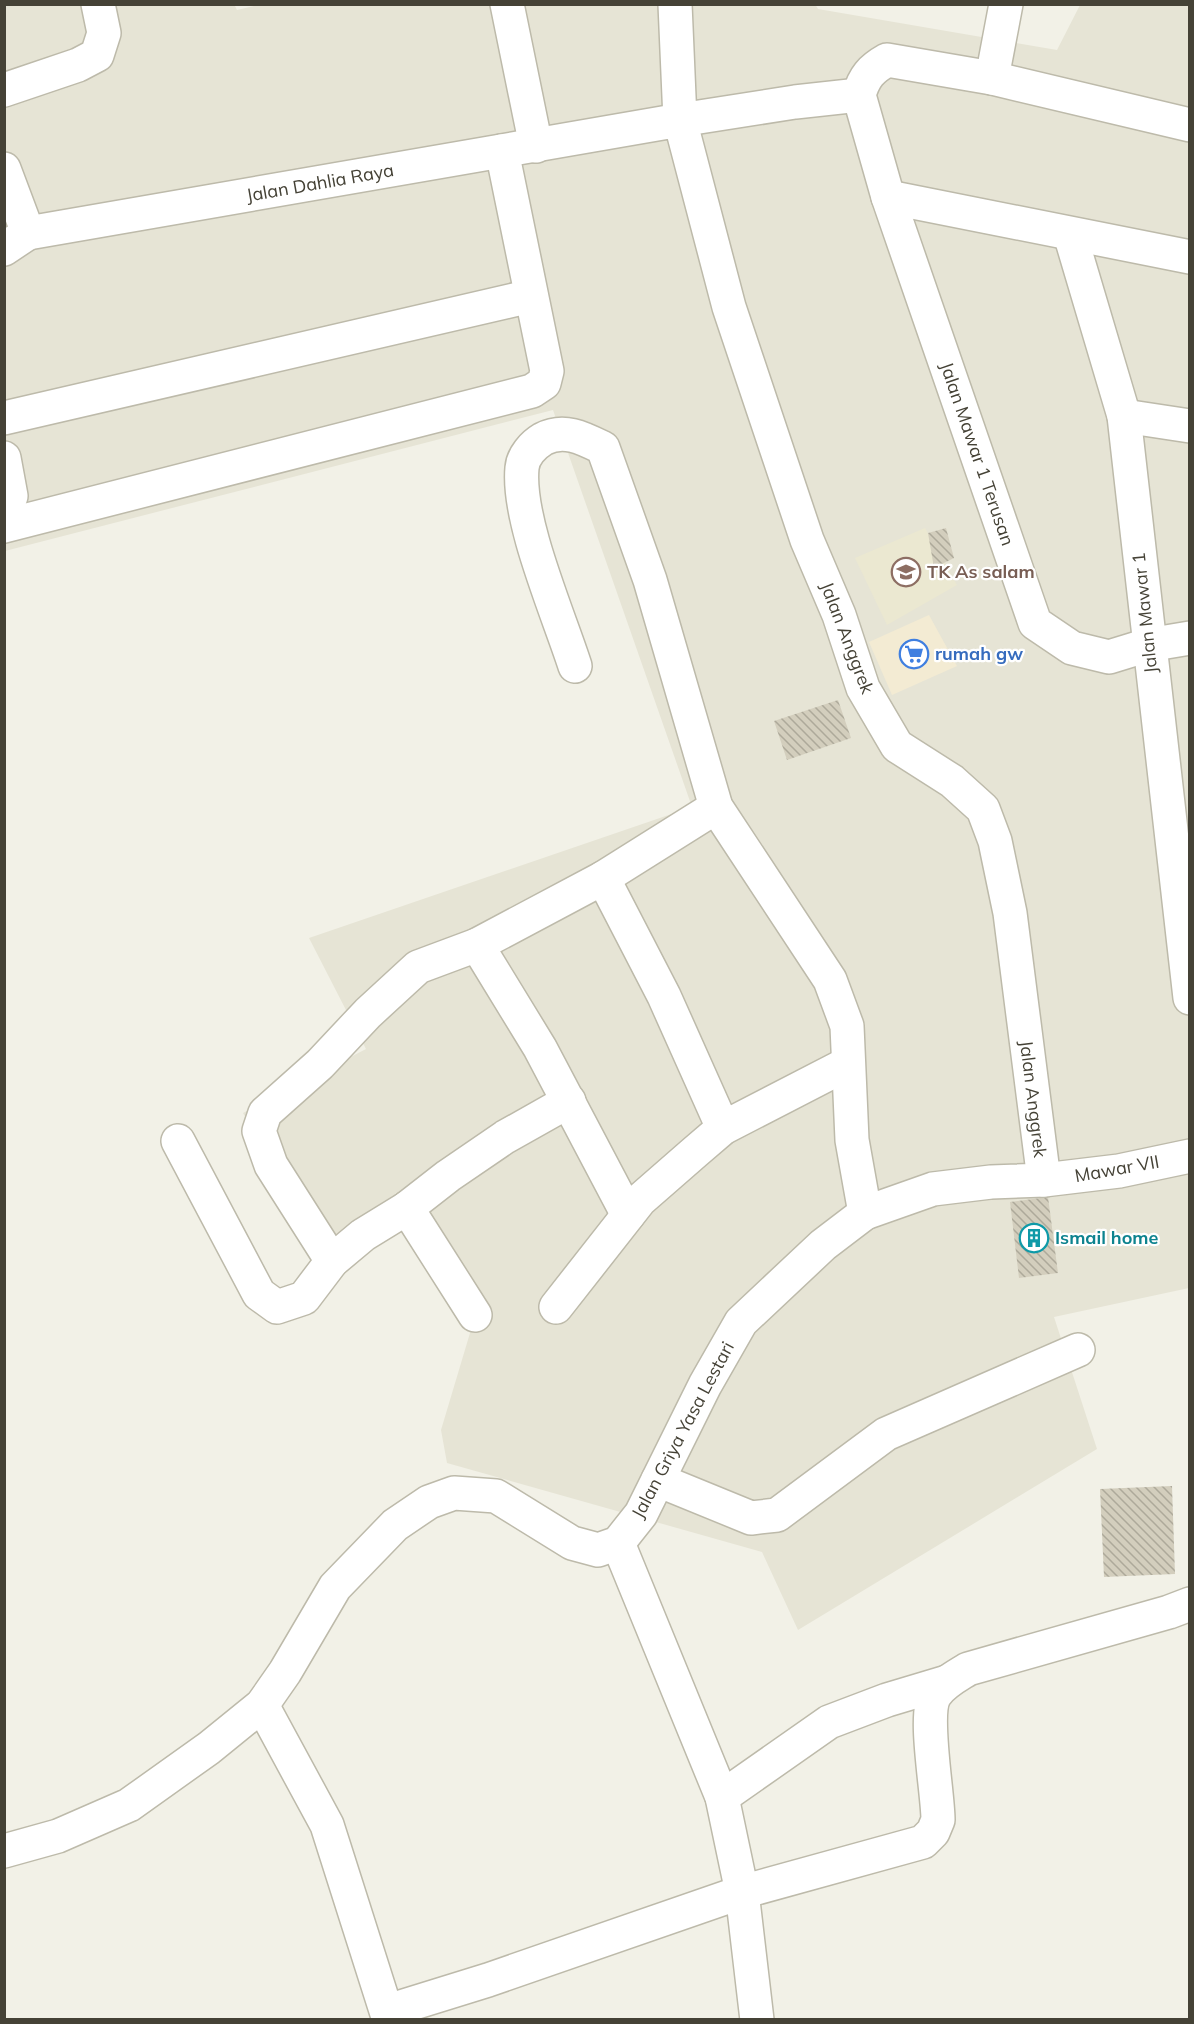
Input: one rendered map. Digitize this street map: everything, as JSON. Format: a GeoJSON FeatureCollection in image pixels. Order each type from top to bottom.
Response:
{"type":"FeatureCollection","features":[{"type":"Feature","properties":{"kind":"street"},"geometry":{"type":"LineString","coordinates":[[4,90],[78,65],[97,55],[104,33],[98,4]]}},
{"type":"Feature","properties":{"kind":"street"},"geometry":{"type":"LineString","coordinates":[[507,4],[536,146]]}},
{"type":"Feature","properties":{"kind":"street","name":"Jalan Anggrek"},"geometry":{"type":"LineString","coordinates":[[675,4],[680,120],[729,307],[807,540],[839,615],[863,688],[897,746],[952,781],[983,809],[995,841],[1010,913],[1044,1180]]}},
{"type":"Feature","properties":{"kind":"street"},"geometry":{"type":"LineString","coordinates":[[992,78],[1006,4]]}},
{"type":"Feature","properties":{"kind":"street"},"geometry":{"type":"LineString","coordinates":[[859,95],[864,78],[873,68],[887,60],[992,78],[1190,125]]}},
{"type":"Feature","properties":{"kind":"street","name":"Jalan Dahlia Raya"},"geometry":{"type":"LineString","coordinates":[[4,169],[16,241],[680,120],[795,102],[859,95]]}},
{"type":"Feature","properties":{"kind":"street","name":"Jalan Mawar 1 Terusan"},"geometry":{"type":"LineString","coordinates":[[859,95],[888,197],[1035,623],[1072,648],[1109,657],[1148,645],[1190,638]]}},
{"type":"Feature","properties":{"kind":"street"},"geometry":{"type":"LineString","coordinates":[[4,526],[532,391],[544,383],[547,371],[502,152]]}},
{"type":"Feature","properties":{"kind":"street"},"geometry":{"type":"LineString","coordinates":[[888,197],[1190,257]]}},
{"type":"Feature","properties":{"kind":"street","name":"Jalan Mawar 1"},"geometry":{"type":"LineString","coordinates":[[1070,234],[1124,416],[1148,645],[1190,998]]}},
{"type":"Feature","properties":{"kind":"street"},"geometry":{"type":"LineString","coordinates":[[4,418],[531,296]]}},
{"type":"Feature","properties":{"kind":"street"},"geometry":{"type":"LineString","coordinates":[[1124,416],[1190,426]]}},
{"type":"Feature","properties":{"kind":"street"},"geometry":{"type":"LineString","coordinates":[[575,666],[525,510],[522,466],[534,444],[554,434],[580,436],[603,448],[647,570],[716,807],[830,980],[847,1026],[852,1140],[865,1213]]}},
{"type":"Feature","properties":{"kind":"street"},"geometry":{"type":"LineString","coordinates":[[4,458],[11,496],[4,516]]}},
{"type":"Feature","properties":{"kind":"street"},"geometry":{"type":"LineString","coordinates":[[332,1261],[270,1165],[259,1131],[264,1113],[320,1064],[368,1013],[418,968],[477,945],[603,878],[716,807]]}},
{"type":"Feature","properties":{"kind":"street"},"geometry":{"type":"LineString","coordinates":[[603,878],[664,996],[723,1128]]}},
{"type":"Feature","properties":{"kind":"street"},"geometry":{"type":"LineString","coordinates":[[477,945],[569,1101],[628,1215]]}},
{"type":"Feature","properties":{"kind":"street"},"geometry":{"type":"LineString","coordinates":[[555,1307],[640,1200],[723,1128],[848,1064]]}},
{"type":"Feature","properties":{"kind":"street"},"geometry":{"type":"LineString","coordinates":[[178,1141],[259,1294],[277,1307],[304,1298],[332,1261],[363,1235],[407,1208],[448,1176],[505,1137],[569,1101]]}},
{"type":"Feature","properties":{"kind":"street","name":"Mawar VII"},"geometry":{"type":"LineString","coordinates":[[1044,1180],[1119,1171],[1190,1156]]}},
{"type":"Feature","properties":{"kind":"street","name":"Jalan Griya Yasa Lestari"},"geometry":{"type":"LineString","coordinates":[[618,1543],[641,1514],[705,1385],[741,1322],[823,1245],[865,1213],[933,1189],[991,1182],[1044,1180]]}},
{"type":"Feature","properties":{"kind":"street"},"geometry":{"type":"LineString","coordinates":[[407,1208],[475,1315]]}},
{"type":"Feature","properties":{"kind":"street"},"geometry":{"type":"LineString","coordinates":[[658,1480],[751,1518],[777,1515],[886,1434],[1078,1350]]}},
{"type":"Feature","properties":{"kind":"street"},"geometry":{"type":"LineString","coordinates":[[4,1851],[58,1836],[129,1805],[209,1748],[262,1705],[285,1672],[335,1587],[395,1525],[429,1502],[454,1493],[496,1497],[572,1543],[598,1550],[618,1543],[722,1797],[742,1892],[757,2019]]}},
{"type":"Feature","properties":{"kind":"street"},"geometry":{"type":"LineString","coordinates":[[722,1797],[828,1722],[887,1700],[947,1682],[968,1669],[1190,1604]]}},
{"type":"Feature","properties":{"kind":"street"},"geometry":{"type":"LineString","coordinates":[[262,1705],[327,1825],[389,2015],[742,1892],[922,1842],[933,1832],[938,1820],[930,1725],[934,1696],[947,1682]]}},
{"type":"Feature","properties":{"kind":"shaded area"},"geometry":{"type":"Polygon","coordinates":[[[234,4],[237,10],[262,4],[815,4],[818,9],[1057,50],[1080,5],[1189,5],[1189,1288],[1054,1317],[1097,1449],[798,1630],[762,1552],[447,1463],[441,1430],[470,1333],[408,1217],[320,1241],[243,1113],[366,1049],[309,938],[692,807],[553,410],[5,551],[5,5],[234,4]]]}},
{"type":"Feature","properties":{"kind":"shaded area","name":"TK As salam"},"geometry":{"type":"Polygon","coordinates":[[[925,528],[957,585],[887,625],[855,558],[925,528]]]}},
{"type":"Feature","properties":{"kind":"shaded area"},"geometry":{"type":"Polygon","coordinates":[[[929,615],[957,666],[892,695],[869,642],[929,615]]]}},
{"type":"Feature","properties":{"kind":"building"},"geometry":{"type":"Polygon","coordinates":[[[946,528],[954,558],[934,568],[928,533],[946,528]]]}},
{"type":"Feature","properties":{"kind":"building"},"geometry":{"type":"Polygon","coordinates":[[[838,700],[851,738],[787,760],[774,721],[838,700]]]}},
{"type":"Feature","properties":{"kind":"building","name":"Ismail home"},"geometry":{"type":"Polygon","coordinates":[[[1048,1197],[1058,1273],[1019,1278],[1010,1202],[1048,1197]]]}},
{"type":"Feature","properties":{"kind":"building"},"geometry":{"type":"Polygon","coordinates":[[[1172,1486],[1175,1574],[1104,1577],[1100,1489],[1172,1486]]]}},
{"type":"Feature","properties":{"kind":"place","name":"TK As salam"},"geometry":{"type":"Point","coordinates":[906,572]}},
{"type":"Feature","properties":{"kind":"place","name":"rumah gw"},"geometry":{"type":"Point","coordinates":[914,654]}},
{"type":"Feature","properties":{"kind":"place","name":"Ismail home"},"geometry":{"type":"Point","coordinates":[1034,1238]}}]}
